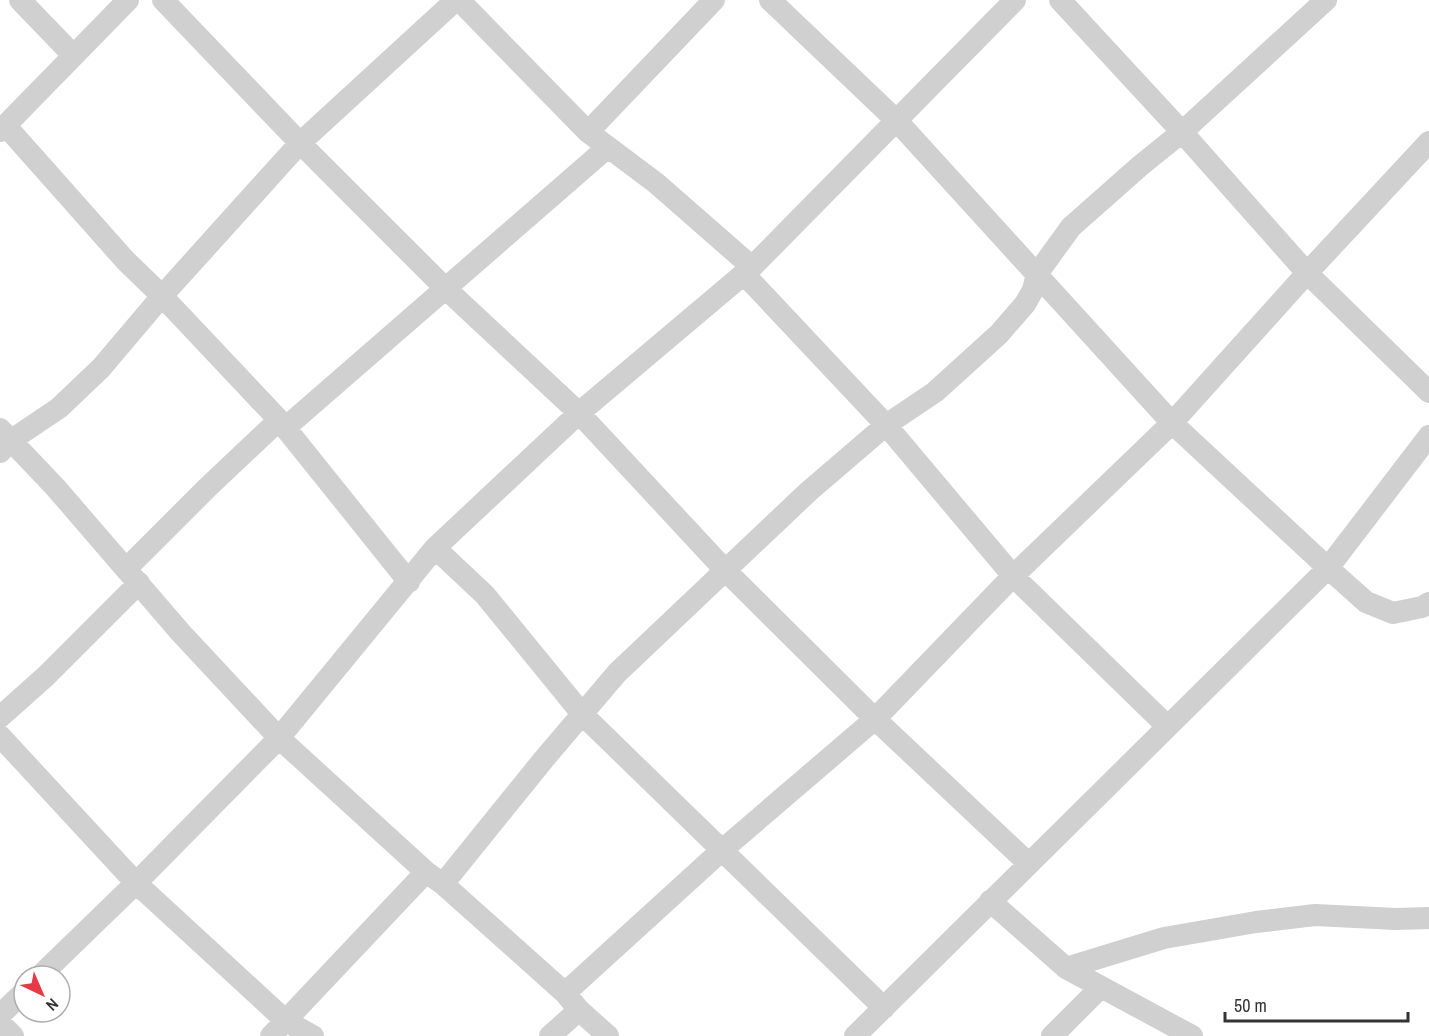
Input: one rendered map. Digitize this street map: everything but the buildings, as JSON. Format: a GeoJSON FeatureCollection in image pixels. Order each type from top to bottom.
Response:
{"type":"FeatureCollection","features":[{"type":"Feature","properties":{"kind":"street"},"geometry":{"type":"LineString","coordinates":[[20,0],[73,55]]}},
{"type":"Feature","properties":{"kind":"street"},"geometry":{"type":"LineString","coordinates":[[128,0],[3,128],[282,424],[409,582]]}},
{"type":"Feature","properties":{"kind":"street"},"geometry":{"type":"LineString","coordinates":[[163,0],[300,143],[446,288],[579,413],[725,570],[874,719],[1028,863]]}},
{"type":"Feature","properties":{"kind":"street"},"geometry":{"type":"LineString","coordinates":[[608,1036],[279,738],[181,633],[56,488],[3,441],[59,408],[92,376],[300,143],[458,0],[588,132],[656,183],[748,271],[886,425],[1013,576],[1167,726]]}},
{"type":"Feature","properties":{"kind":"street"},"geometry":{"type":"LineString","coordinates":[[588,132],[714,0]]}},
{"type":"Feature","properties":{"kind":"street"},"geometry":{"type":"LineString","coordinates":[[770,0],[897,121],[1172,423],[1328,568],[1366,602],[1393,613],[1422,607],[1429,603]]}},
{"type":"Feature","properties":{"kind":"street"},"geometry":{"type":"LineString","coordinates":[[52,964],[279,738],[435,548],[579,413],[748,271],[1015,0]]}},
{"type":"Feature","properties":{"kind":"street"},"geometry":{"type":"LineString","coordinates":[[1060,0],[1182,132],[1307,273],[1429,392]]}},
{"type":"Feature","properties":{"kind":"street"},"geometry":{"type":"LineString","coordinates":[[279,1029],[435,878],[544,759],[617,674],[808,492],[886,425],[935,392],[999,334],[1025,304],[1033,290],[1037,274],[1071,227],[1182,132],[1326,0]]}},
{"type":"Feature","properties":{"kind":"street"},"geometry":{"type":"LineString","coordinates":[[550,1036],[572,1002],[721,851],[874,719],[1013,576],[1172,423],[1429,142]]}},
{"type":"Feature","properties":{"kind":"street"},"geometry":{"type":"LineString","coordinates":[[0,717],[46,676],[208,487],[446,288],[608,147]]}},
{"type":"Feature","properties":{"kind":"street"},"geometry":{"type":"LineString","coordinates":[[855,1036],[1328,568],[1429,436]]}},
{"type":"Feature","properties":{"kind":"street"},"geometry":{"type":"LineString","coordinates":[[435,548],[485,595],[583,715],[884,1008]]}},
{"type":"Feature","properties":{"kind":"street"},"geometry":{"type":"LineString","coordinates":[[0,736],[136,883],[279,1029],[312,1036]]}},
{"type":"Feature","properties":{"kind":"street"},"geometry":{"type":"LineString","coordinates":[[990,901],[1066,968],[1192,1036]]}},
{"type":"Feature","properties":{"kind":"street"},"geometry":{"type":"LineString","coordinates":[[1066,968],[1164,938],[1256,922],[1315,915],[1396,919],[1429,918]]}},
{"type":"Feature","properties":{"kind":"street"},"geometry":{"type":"LineString","coordinates":[[1052,1036],[1100,988]]}},
{"type":"Feature","properties":{"kind":"street"},"geometry":{"type":"LineString","coordinates":[[0,1015],[12,1004]]}},
{"type":"Feature","properties":{"kind":"street"},"geometry":{"type":"LineString","coordinates":[[0,1023],[13,1036]]}}]}
